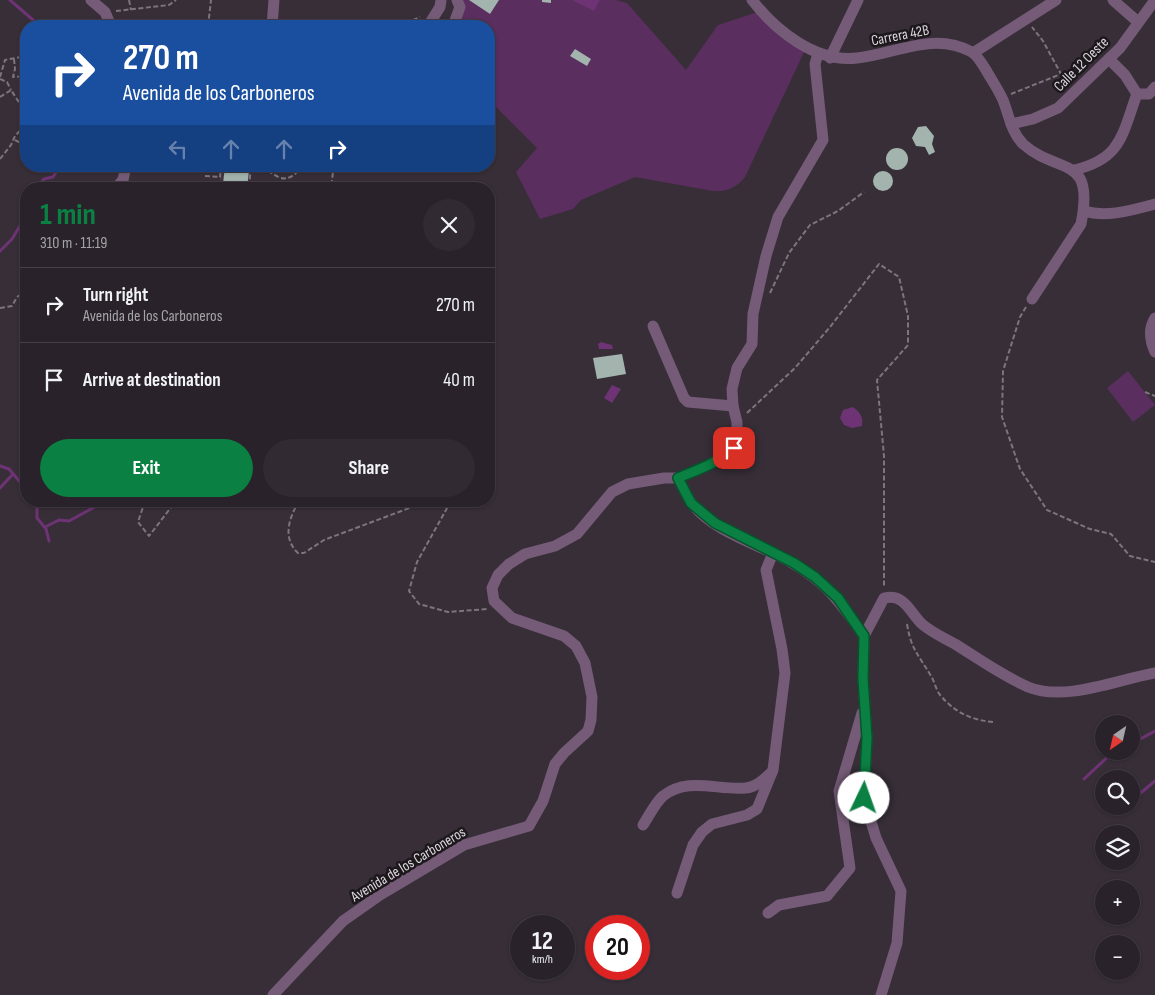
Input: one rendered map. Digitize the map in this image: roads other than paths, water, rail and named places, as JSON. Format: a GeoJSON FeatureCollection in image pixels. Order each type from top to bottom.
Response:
{"type":"FeatureCollection","features":[{"type":"Feature","properties":{"kind":"street"},"geometry":{"type":"LineString","coordinates":[[91,0],[106,12],[109,20]]}},
{"type":"Feature","properties":{"kind":"street"},"geometry":{"type":"LineString","coordinates":[[272,20],[274,0]]}},
{"type":"Feature","properties":{"kind":"street"},"geometry":{"type":"LineString","coordinates":[[432,20],[440,7],[441,0]]}},
{"type":"Feature","properties":{"kind":"street"},"geometry":{"type":"LineString","coordinates":[[456,20],[460,7],[457,0]]}},
{"type":"Feature","properties":{"kind":"street","name":"Carrera 42B"},"geometry":{"type":"LineString","coordinates":[[752,0],[761,12],[787,34],[830,58],[859,58],[932,42],[948,44],[973,53]]}},
{"type":"Feature","properties":{"kind":"street"},"geometry":{"type":"LineString","coordinates":[[830,58],[858,0]]}},
{"type":"Feature","properties":{"kind":"street"},"geometry":{"type":"LineString","coordinates":[[1032,298],[1081,224],[1084,211],[1082,181],[1074,170],[1035,153],[1016,136],[1002,98],[973,53],[1056,0]]}},
{"type":"Feature","properties":{"kind":"street"},"geometry":{"type":"LineString","coordinates":[[1114,0],[1138,22]]}},
{"type":"Feature","properties":{"kind":"street","name":"Calle 12 Oeste"},"geometry":{"type":"LineString","coordinates":[[1011,124],[1033,120],[1058,108],[1109,59],[1155,0]]}},
{"type":"Feature","properties":{"kind":"street"},"geometry":{"type":"LineString","coordinates":[[818,53],[815,64],[823,140],[778,217],[753,314],[752,344],[738,368],[732,389],[733,406],[737,422],[737,440],[734,448],[726,455],[678,478],[691,503],[715,523],[794,563],[815,577],[838,598],[864,636]]}},
{"type":"Feature","properties":{"kind":"street"},"geometry":{"type":"LineString","coordinates":[[1109,59],[1125,75],[1137,94]]}},
{"type":"Feature","properties":{"kind":"street"},"geometry":{"type":"LineString","coordinates":[[1137,94],[1145,95],[1154,91]]}},
{"type":"Feature","properties":{"kind":"street"},"geometry":{"type":"LineString","coordinates":[[1074,170],[1104,158],[1115,150],[1122,138],[1137,94]]}},
{"type":"Feature","properties":{"kind":"street"},"geometry":{"type":"LineString","coordinates":[[1084,211],[1099,214],[1121,212],[1155,204]]}},
{"type":"Feature","properties":{"kind":"street"},"geometry":{"type":"LineString","coordinates":[[1155,318],[1150,330],[1150,340],[1155,352]]}},
{"type":"Feature","properties":{"kind":"street"},"geometry":{"type":"LineString","coordinates":[[653,326],[684,398],[688,402],[733,406]]}},
{"type":"Feature","properties":{"kind":"street","name":"Avenida de los Carboneros"},"geometry":{"type":"LineString","coordinates":[[273,995],[343,921],[380,896],[464,845],[529,826],[543,801],[555,764],[588,731],[591,720],[592,697],[585,663],[576,646],[564,636],[512,618],[494,602],[492,588],[498,575],[509,564],[525,554],[555,546],[569,539],[592,517],[612,492],[628,484],[664,478],[678,478]]}},
{"type":"Feature","properties":{"kind":"street"},"geometry":{"type":"LineString","coordinates":[[678,893],[693,845],[702,832],[712,824],[747,815],[757,809],[773,770],[785,673],[766,570],[773,553]]}},
{"type":"Feature","properties":{"kind":"street"},"geometry":{"type":"LineString","coordinates":[[881,995],[897,943],[901,891],[876,838],[864,798],[867,738],[864,636],[884,598],[890,597],[902,600],[909,606],[922,624],[987,666],[1030,687],[1044,691],[1061,694],[1155,673]]}},
{"type":"Feature","properties":{"kind":"street"},"geometry":{"type":"LineString","coordinates":[[768,913],[779,905],[822,899],[850,868],[839,792],[865,704]]}},
{"type":"Feature","properties":{"kind":"street"},"geometry":{"type":"LineString","coordinates":[[643,825],[661,798],[676,789],[701,785],[747,788],[758,784],[773,770]]}},
{"type":"Feature","properties":{"kind":"waterway"},"geometry":{"type":"LineString","coordinates":[[10,0],[33,20]]}},
{"type":"Feature","properties":{"kind":"waterway"},"geometry":{"type":"LineString","coordinates":[[42,182],[44,179],[53,177],[56,172]]}},
{"type":"Feature","properties":{"kind":"waterway"},"geometry":{"type":"LineString","coordinates":[[0,251],[12,239],[20,226]]}},
{"type":"Feature","properties":{"kind":"waterway"},"geometry":{"type":"LineString","coordinates":[[0,466],[9,469],[20,482]]}},
{"type":"Feature","properties":{"kind":"waterway"},"geometry":{"type":"LineString","coordinates":[[0,488],[13,474]]}},
{"type":"Feature","properties":{"kind":"waterway"},"geometry":{"type":"LineString","coordinates":[[37,507],[37,518],[46,529],[49,541]]}},
{"type":"Feature","properties":{"kind":"waterway"},"geometry":{"type":"LineString","coordinates":[[45,527],[59,520],[69,521],[95,507]]}},
{"type":"Feature","properties":{"kind":"waterway"},"geometry":{"type":"LineString","coordinates":[[1140,739],[1155,731]]}},
{"type":"Feature","properties":{"kind":"waterway"},"geometry":{"type":"LineString","coordinates":[[1084,779],[1104,760]]}},
{"type":"Feature","properties":{"kind":"waterway"},"geometry":{"type":"LineString","coordinates":[[1140,794],[1155,781]]}}]}
